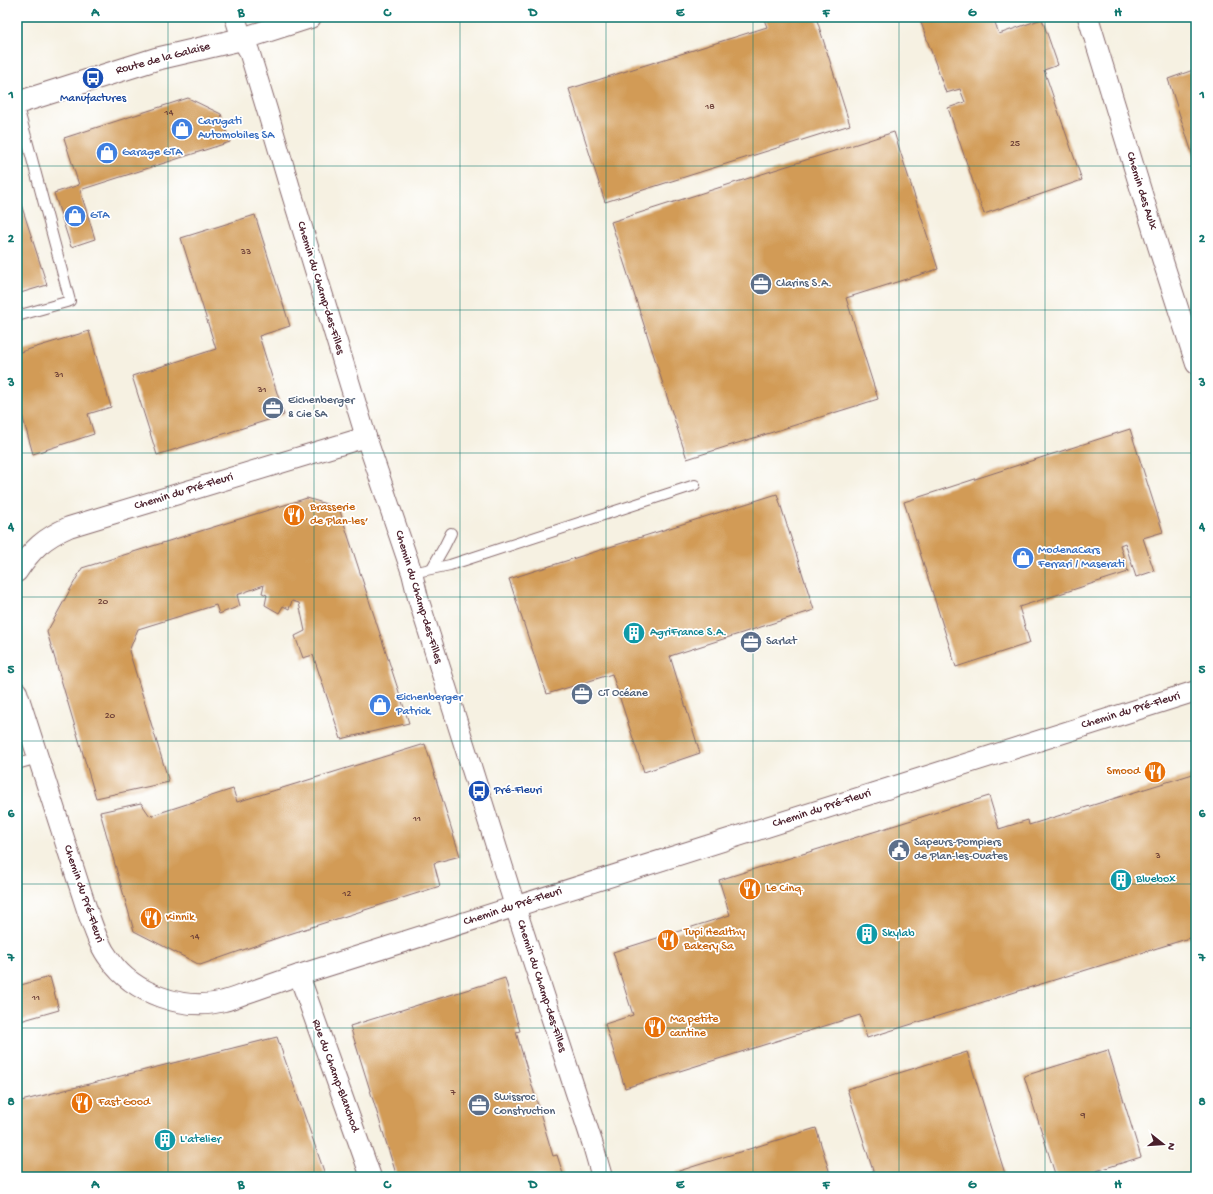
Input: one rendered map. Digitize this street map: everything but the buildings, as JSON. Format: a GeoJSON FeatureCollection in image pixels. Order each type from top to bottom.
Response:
{"type":"FeatureCollection","features":[{"type":"Feature","properties":{"kind":"street","name":"Chemin du Champ-des-Filles"},"geometry":{"type":"LineString","coordinates":[[235,17],[242,39],[248,51],[267,110],[366,437],[412,573],[418,598],[602,1177]]}},
{"type":"Feature","properties":{"kind":"street","name":"Route de la Galaise"},"geometry":{"type":"LineString","coordinates":[[17,103],[156,59],[242,39],[310,17]]}},
{"type":"Feature","properties":{"kind":"street","name":"Chemin des Aulx"},"geometry":{"type":"LineString","coordinates":[[1088,17],[1196,364]]}},
{"type":"Feature","properties":{"kind":"street","name":"Chemin du Pré-Fleuri"},"geometry":{"type":"LineString","coordinates":[[17,572],[32,551],[43,541],[55,533],[69,527],[366,437]]}},
{"type":"Feature","properties":{"kind":"street","name":"Chemin du Pré-Fleuri"},"geometry":{"type":"LineString","coordinates":[[17,692],[88,913],[100,944],[120,973],[142,989],[175,1001],[209,1004],[224,1002],[299,975],[1196,691]]}},
{"type":"Feature","properties":{"kind":"street","name":"Rue du Champ-Blanchod"},"geometry":{"type":"LineString","coordinates":[[299,975],[371,1177]]}},
{"type":"Feature","properties":{"kind":"lane"},"geometry":{"type":"LineString","coordinates":[[17,103],[70,301],[17,316]]}},
{"type":"Feature","properties":{"kind":"lane"},"geometry":{"type":"LineString","coordinates":[[412,573],[450,565],[695,485]]}},
{"type":"Feature","properties":{"kind":"lane"},"geometry":{"type":"LineString","coordinates":[[432,568],[451,533]]}},
{"type":"Feature","properties":{"kind":"lane"},"geometry":{"type":"LineString","coordinates":[[17,764],[38,758]]}},
{"type":"Feature","properties":{"kind":"place","name":"Manufactures"},"geometry":{"type":"Point","coordinates":[93,78]}},
{"type":"Feature","properties":{"kind":"place","name":"Carugati Automobiles SA"},"geometry":{"type":"Point","coordinates":[182,129]}},
{"type":"Feature","properties":{"kind":"place","name":"Garage GTA"},"geometry":{"type":"Point","coordinates":[107,153]}},
{"type":"Feature","properties":{"kind":"place","name":"GTA"},"geometry":{"type":"Point","coordinates":[75,216]}},
{"type":"Feature","properties":{"kind":"place","name":"Clarins S.A."},"geometry":{"type":"Point","coordinates":[761,284]}},
{"type":"Feature","properties":{"kind":"place","name":"Eichenberger & Cie SA"},"geometry":{"type":"Point","coordinates":[273,408]}},
{"type":"Feature","properties":{"kind":"place","name":"Brasserie de Plan-les’"},"geometry":{"type":"Point","coordinates":[294,515]}},
{"type":"Feature","properties":{"kind":"place","name":"ModenaCars Ferrari / Maserati"},"geometry":{"type":"Point","coordinates":[1023,558]}},
{"type":"Feature","properties":{"kind":"place","name":"AgriFrance S.A."},"geometry":{"type":"Point","coordinates":[634,633]}},
{"type":"Feature","properties":{"kind":"place","name":"Sarlat"},"geometry":{"type":"Point","coordinates":[751,642]}},
{"type":"Feature","properties":{"kind":"place","name":"CT Océane"},"geometry":{"type":"Point","coordinates":[582,694]}},
{"type":"Feature","properties":{"kind":"place","name":"Eichenberger Patrick"},"geometry":{"type":"Point","coordinates":[380,705]}},
{"type":"Feature","properties":{"kind":"place","name":"Smood"},"geometry":{"type":"Point","coordinates":[1155,772]}},
{"type":"Feature","properties":{"kind":"place","name":"Pré-Fleuri"},"geometry":{"type":"Point","coordinates":[479,791]}},
{"type":"Feature","properties":{"kind":"place","name":"Sapeurs-Pompiers de Plan-les-Ouates"},"geometry":{"type":"Point","coordinates":[899,850]}},
{"type":"Feature","properties":{"kind":"place","name":"Bluebox"},"geometry":{"type":"Point","coordinates":[1121,880]}},
{"type":"Feature","properties":{"kind":"place","name":"Le Cinq"},"geometry":{"type":"Point","coordinates":[750,889]}},
{"type":"Feature","properties":{"kind":"place","name":"Kinnik"},"geometry":{"type":"Point","coordinates":[151,918]}},
{"type":"Feature","properties":{"kind":"place","name":"Skylab"},"geometry":{"type":"Point","coordinates":[867,934]}},
{"type":"Feature","properties":{"kind":"place","name":"Tupi Healthy Bakery Sa"},"geometry":{"type":"Point","coordinates":[668,940]}},
{"type":"Feature","properties":{"kind":"place","name":"Ma petite cantine"},"geometry":{"type":"Point","coordinates":[655,1027]}},
{"type":"Feature","properties":{"kind":"place","name":"Fast Good"},"geometry":{"type":"Point","coordinates":[82,1103]}},
{"type":"Feature","properties":{"kind":"place","name":"Swissroc Construction"},"geometry":{"type":"Point","coordinates":[479,1105]}},
{"type":"Feature","properties":{"kind":"place","name":"L'atelier"},"geometry":{"type":"Point","coordinates":[165,1140]}}]}
